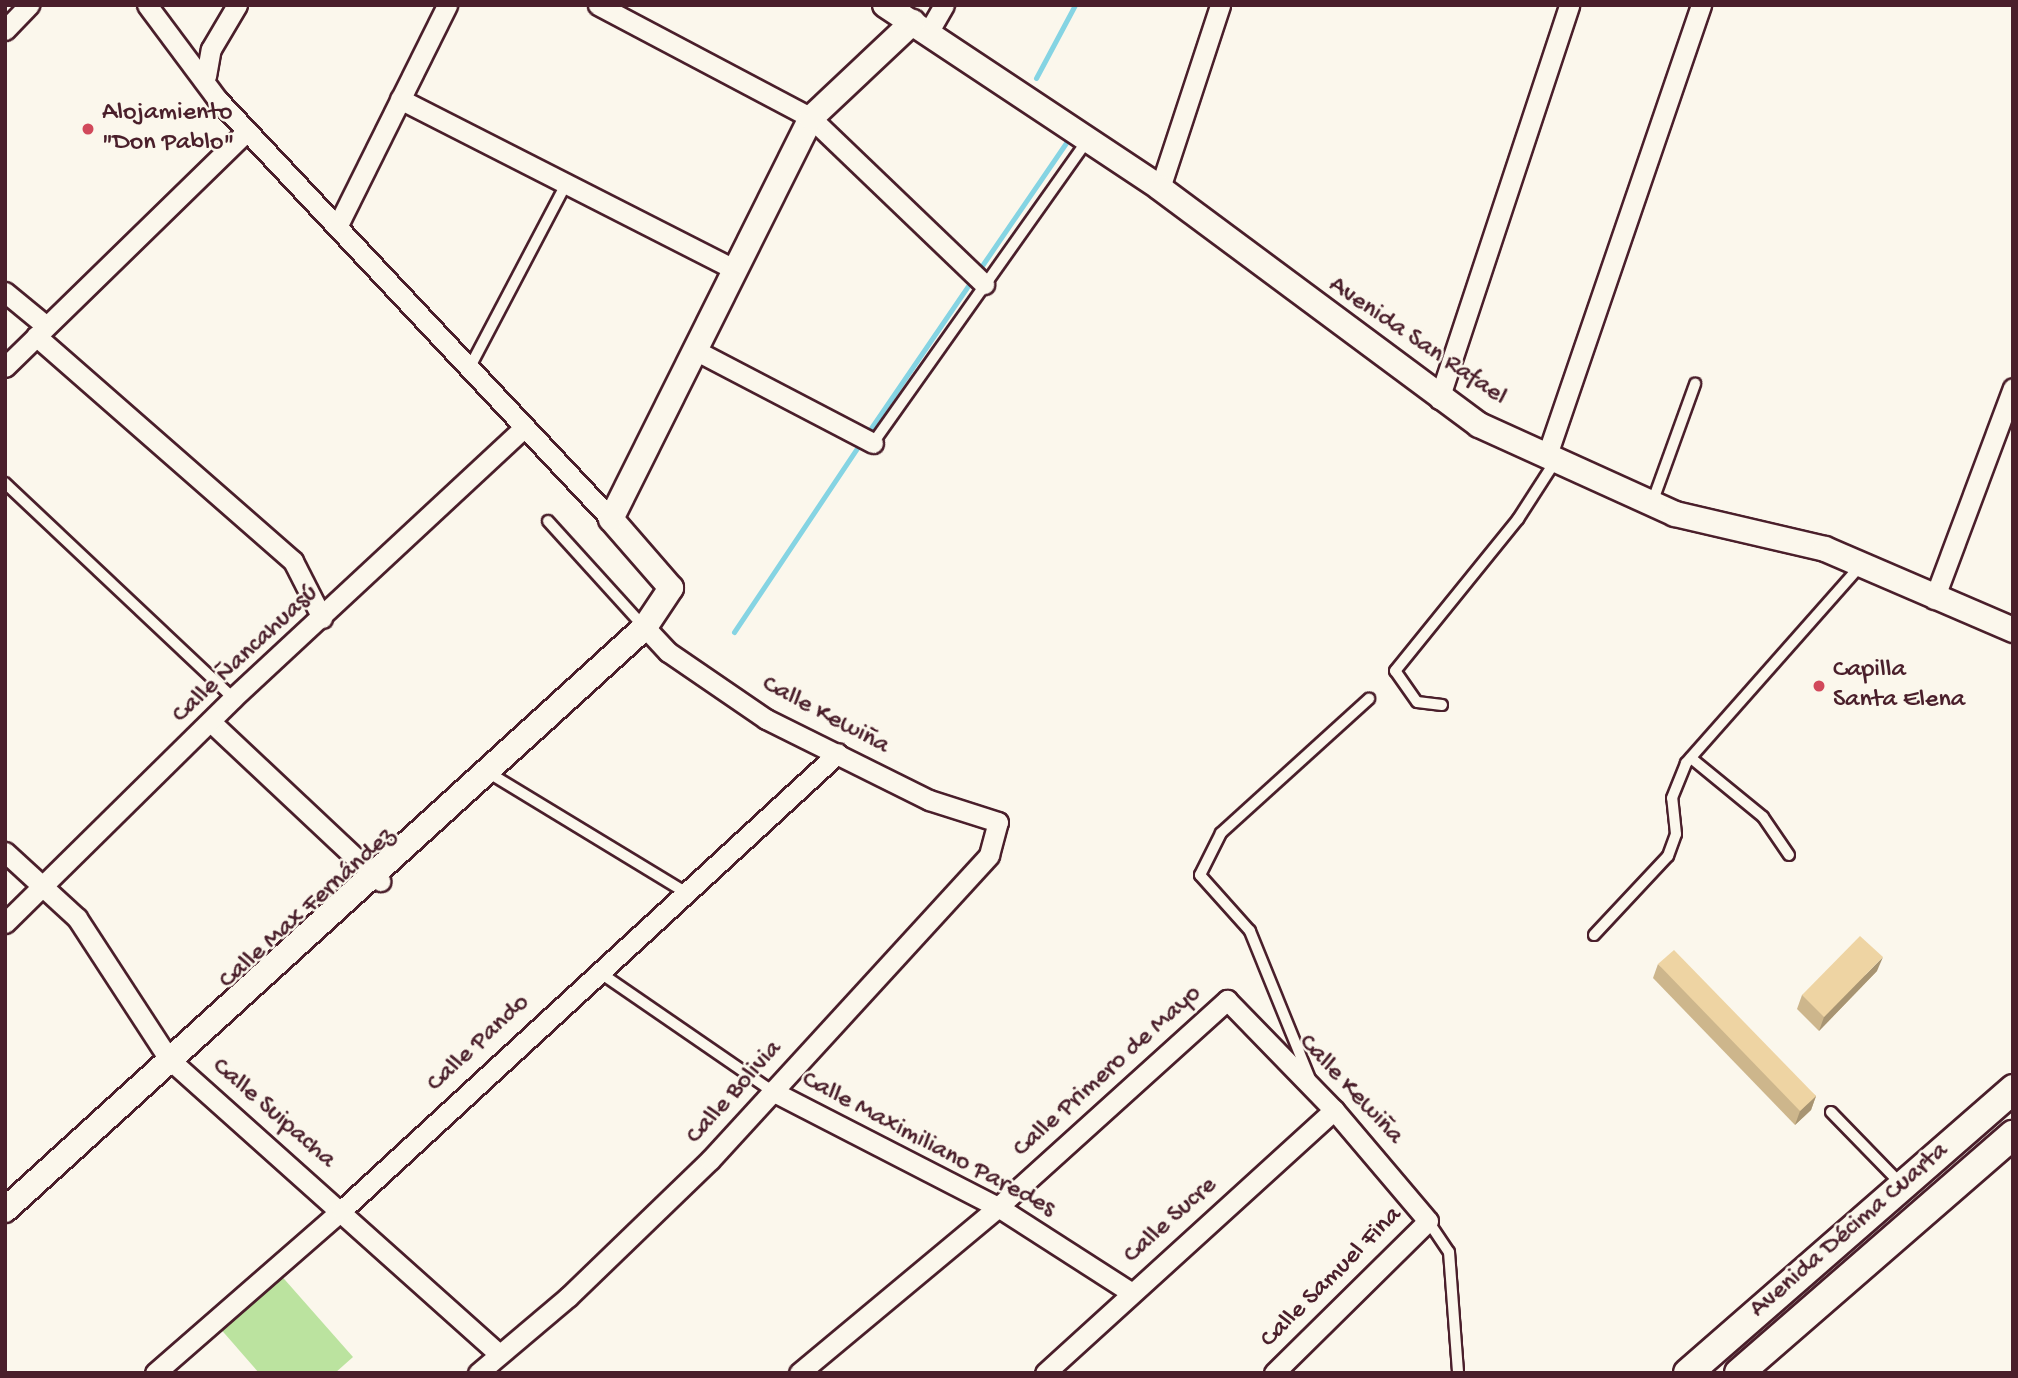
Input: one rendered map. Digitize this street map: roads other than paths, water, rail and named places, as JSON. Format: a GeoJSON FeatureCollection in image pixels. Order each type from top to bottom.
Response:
{"type":"FeatureCollection","features":[{"type":"Feature","properties":{"kind":"main road","name":"Avenida Décima Cuarta"},"geometry":{"type":"LineString","coordinates":[[1688,1373],[2013,1089]]}},
{"type":"Feature","properties":{"kind":"main road","name":"Avenida Décima Cuarta"},"geometry":{"type":"LineString","coordinates":[[1739,1373],[2013,1135]]}},
{"type":"Feature","properties":{"kind":"street"},"geometry":{"type":"LineString","coordinates":[[5,30],[29,5]]}},
{"type":"Feature","properties":{"kind":"street"},"geometry":{"type":"LineString","coordinates":[[147,5],[247,131],[471,365],[611,519],[693,349],[811,118],[903,15],[944,5]]}},
{"type":"Feature","properties":{"kind":"street"},"geometry":{"type":"LineString","coordinates":[[206,76],[211,49],[237,5]]}},
{"type":"Feature","properties":{"kind":"street"},"geometry":{"type":"LineString","coordinates":[[338,225],[447,5]]}},
{"type":"Feature","properties":{"kind":"street"},"geometry":{"type":"LineString","coordinates":[[598,5],[811,118],[984,284]]}},
{"type":"Feature","properties":{"kind":"street"},"geometry":{"type":"LineString","coordinates":[[1160,188],[1220,5]]}},
{"type":"Feature","properties":{"kind":"street"},"geometry":{"type":"LineString","coordinates":[[1439,399],[1569,5]]}},
{"type":"Feature","properties":{"kind":"street"},"geometry":{"type":"LineString","coordinates":[[1551,457],[1701,5]]}},
{"type":"Feature","properties":{"kind":"street","name":"Avenida San Rafael"},"geometry":{"type":"LineString","coordinates":[[903,15],[1160,188],[1439,399],[1479,425],[1652,504],[1825,549],[1934,599],[2013,630]]}},
{"type":"Feature","properties":{"kind":"street"},"geometry":{"type":"LineString","coordinates":[[400,99],[734,270]]}},
{"type":"Feature","properties":{"kind":"street"},"geometry":{"type":"LineString","coordinates":[[5,367],[247,131]]}},
{"type":"Feature","properties":{"kind":"street"},"geometry":{"type":"LineString","coordinates":[[5,292],[41,331],[284,552],[310,584],[322,618]]}},
{"type":"Feature","properties":{"kind":"street"},"geometry":{"type":"LineString","coordinates":[[693,349],[873,443]]}},
{"type":"Feature","properties":{"kind":"street"},"geometry":{"type":"LineString","coordinates":[[1934,599],[2013,388]]}},
{"type":"Feature","properties":{"kind":"street","name":"Calle Ñancahuasú"},"geometry":{"type":"LineString","coordinates":[[5,923],[212,723],[233,698],[525,427]]}},
{"type":"Feature","properties":{"kind":"street","name":"Calle Max Fernández"},"geometry":{"type":"LineString","coordinates":[[5,1210],[174,1063],[649,632],[671,588],[611,519]]}},
{"type":"Feature","properties":{"kind":"street","name":"Calle Kewiña"},"geometry":{"type":"LineString","coordinates":[[649,632],[766,719],[929,800],[998,822]]}},
{"type":"Feature","properties":{"kind":"street"},"geometry":{"type":"LineString","coordinates":[[212,723],[376,877]]}},
{"type":"Feature","properties":{"kind":"street","name":"Calle Pando"},"geometry":{"type":"LineString","coordinates":[[155,1373],[342,1210],[597,970],[838,753]]}},
{"type":"Feature","properties":{"kind":"street","name":"Calle Bolivia"},"geometry":{"type":"LineString","coordinates":[[478,1373],[649,1221],[772,1091],[989,855],[998,822]]}},
{"type":"Feature","properties":{"kind":"street","name":"Calle Suipacha"},"geometry":{"type":"LineString","coordinates":[[5,852],[77,918],[174,1063],[342,1210],[499,1354]]}},
{"type":"Feature","properties":{"kind":"street","name":"Calle Kewiña"},"geometry":{"type":"LineString","coordinates":[[1227,1000],[1334,1110],[1428,1221]]}},
{"type":"Feature","properties":{"kind":"street","name":"Calle Primero de Mayo"},"geometry":{"type":"LineString","coordinates":[[799,1373],[998,1207],[1227,1000]]}},
{"type":"Feature","properties":{"kind":"street","name":"Calle Max Fernández"},"geometry":{"type":"LineString","coordinates":[[5,1228],[174,1063]]}},
{"type":"Feature","properties":{"kind":"street","name":"Calle Maximiliano Paredes"},"geometry":{"type":"LineString","coordinates":[[772,1091],[998,1207],[1132,1293]]}},
{"type":"Feature","properties":{"kind":"street","name":"Calle Sucre"},"geometry":{"type":"LineString","coordinates":[[1045,1373],[1334,1110]]}},
{"type":"Feature","properties":{"kind":"street","name":"Calle Samuel Fina"},"geometry":{"type":"LineString","coordinates":[[1274,1373],[1428,1221]]}},
{"type":"Feature","properties":{"kind":"lane"},"geometry":{"type":"LineString","coordinates":[[873,443],[1088,139]]}},
{"type":"Feature","properties":{"kind":"lane"},"geometry":{"type":"LineString","coordinates":[[471,365],[566,184]]}},
{"type":"Feature","properties":{"kind":"lane"},"geometry":{"type":"LineString","coordinates":[[1652,504],[1695,384]]}},
{"type":"Feature","properties":{"kind":"lane"},"geometry":{"type":"LineString","coordinates":[[1442,705],[1417,702],[1395,671],[1518,519],[1551,457]]}},
{"type":"Feature","properties":{"kind":"lane"},"geometry":{"type":"LineString","coordinates":[[5,483],[233,698]]}},
{"type":"Feature","properties":{"kind":"lane"},"geometry":{"type":"LineString","coordinates":[[548,521],[649,632]]}},
{"type":"Feature","properties":{"kind":"lane"},"geometry":{"type":"LineString","coordinates":[[1594,934],[1668,856],[1676,835],[1672,798],[1691,758],[1861,566]]}},
{"type":"Feature","properties":{"kind":"lane"},"geometry":{"type":"LineString","coordinates":[[1311,1086],[1250,930],[1200,875],[1221,833],[1368,699]]}},
{"type":"Feature","properties":{"kind":"lane"},"geometry":{"type":"LineString","coordinates":[[1691,758],[1763,817],[1789,856]]}},
{"type":"Feature","properties":{"kind":"lane"},"geometry":{"type":"LineString","coordinates":[[491,774],[683,891]]}},
{"type":"Feature","properties":{"kind":"lane","name":"Calle Maximiliano Paredes"},"geometry":{"type":"LineString","coordinates":[[597,970],[772,1091]]}},
{"type":"Feature","properties":{"kind":"lane"},"geometry":{"type":"LineString","coordinates":[[1831,1112],[1902,1185]]}},
{"type":"Feature","properties":{"kind":"lane"},"geometry":{"type":"LineString","coordinates":[[1428,1221],[1449,1252],[1458,1373]]}},
{"type":"Feature","properties":{"kind":"waterway"},"geometry":{"type":"LineString","coordinates":[[1036,78],[1075,5]]}},
{"type":"Feature","properties":{"kind":"waterway"},"geometry":{"type":"LineString","coordinates":[[981,267],[1066,143]]}},
{"type":"Feature","properties":{"kind":"waterway"},"geometry":{"type":"LineString","coordinates":[[869,431],[970,283]]}},
{"type":"Feature","properties":{"kind":"waterway"},"geometry":{"type":"LineString","coordinates":[[734,632],[858,447]]}},
{"type":"Feature","properties":{"kind":"place","name":"Alojamiento \"Don Pablo\""},"geometry":{"type":"Point","coordinates":[88,129]}},
{"type":"Feature","properties":{"kind":"place","name":"Capilla Santa Elena"},"geometry":{"type":"Point","coordinates":[1819,686]}}]}
